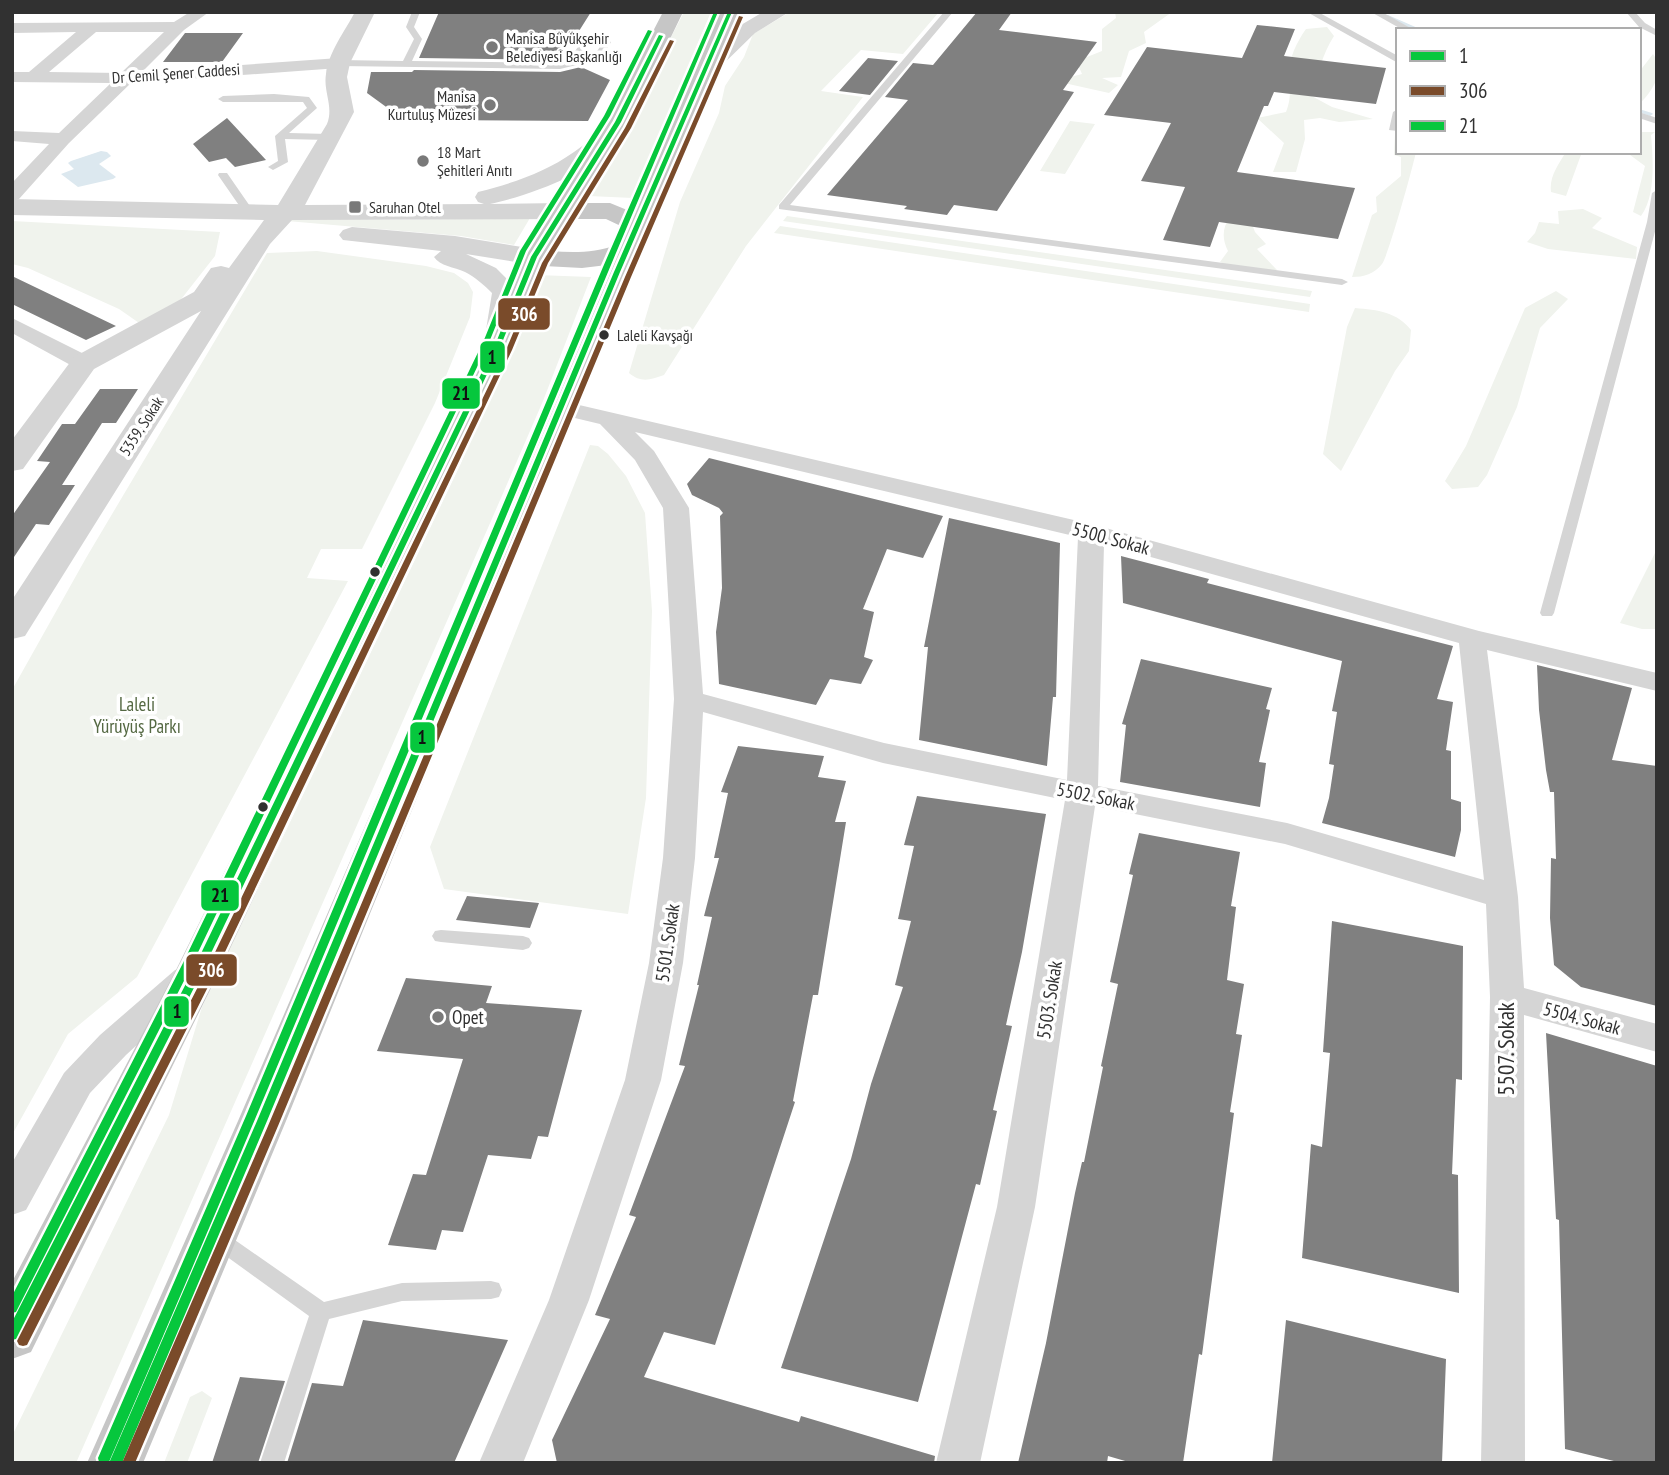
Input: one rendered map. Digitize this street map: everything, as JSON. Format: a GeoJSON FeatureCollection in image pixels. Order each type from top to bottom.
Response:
{"type":"FeatureCollection","features":[{"type":"Feature","properties":{"kind":"highway"},"geometry":{"type":"LineString","coordinates":[[12,1335],[198,970],[498,345],[534,257],[609,138],[673,12]]}},
{"type":"Feature","properties":{"kind":"highway"},"geometry":{"type":"LineString","coordinates":[[115,1463],[701,73],[730,12]]}},
{"type":"Feature","properties":{"kind":"highway"},"geometry":{"type":"LineString","coordinates":[[562,211],[610,211],[634,237]]}},
{"type":"Feature","properties":{"kind":"highway"},"geometry":{"type":"LineString","coordinates":[[534,257],[589,261],[610,258],[634,237]]}},
{"type":"Feature","properties":{"kind":"street"},"geometry":{"type":"LineString","coordinates":[[124,28],[145,12]]}},
{"type":"Feature","properties":{"kind":"street"},"geometry":{"type":"LineString","coordinates":[[12,194],[125,78],[178,27],[201,12]]}},
{"type":"Feature","properties":{"kind":"street"},"geometry":{"type":"LineString","coordinates":[[311,64],[344,12]]}},
{"type":"Feature","properties":{"kind":"street"},"geometry":{"type":"LineString","coordinates":[[12,462],[84,363],[204,298],[240,246],[338,125],[343,112],[336,77],[339,63],[365,12]]}},
{"type":"Feature","properties":{"kind":"street"},"geometry":{"type":"LineString","coordinates":[[701,73],[748,29],[779,12]]}},
{"type":"Feature","properties":{"kind":"street"},"geometry":{"type":"LineString","coordinates":[[12,28],[178,27]]}},
{"type":"Feature","properties":{"kind":"street"},"geometry":{"type":"LineString","coordinates":[[32,78],[90,29]]}},
{"type":"Feature","properties":{"kind":"street","name":"Dr Cemil Şener Caddesi"},"geometry":{"type":"LineString","coordinates":[[12,77],[125,78],[339,63]]}},
{"type":"Feature","properties":{"kind":"street"},"geometry":{"type":"LineString","coordinates":[[12,136],[63,139]]}},
{"type":"Feature","properties":{"kind":"street"},"geometry":{"type":"LineString","coordinates":[[404,213],[509,193],[547,181],[609,138]]}},
{"type":"Feature","properties":{"kind":"street"},"geometry":{"type":"LineString","coordinates":[[12,207],[204,214],[263,219],[463,260],[488,273],[506,292],[498,345]]}},
{"type":"Feature","properties":{"kind":"street"},"geometry":{"type":"LineString","coordinates":[[12,214],[263,219],[404,213],[562,211]]}},
{"type":"Feature","properties":{"kind":"street","name":"5359. Sokak"},"geometry":{"type":"LineString","coordinates":[[12,628],[260,240],[263,219]]}},
{"type":"Feature","properties":{"kind":"street"},"geometry":{"type":"LineString","coordinates":[[332,233],[455,244],[534,257]]}},
{"type":"Feature","properties":{"kind":"street"},"geometry":{"type":"LineString","coordinates":[[12,324],[84,363]]}},
{"type":"Feature","properties":{"kind":"street","name":"5500. Sokak"},"geometry":{"type":"LineString","coordinates":[[562,408],[1091,532],[1472,638],[1657,682]]}},
{"type":"Feature","properties":{"kind":"street","name":"5501. Sokak"},"geometry":{"type":"LineString","coordinates":[[501,1463],[569,1300],[643,1080],[666,963],[679,858],[689,699],[676,508],[645,456],[609,420]]}},
{"type":"Feature","properties":{"kind":"street","name":"5503. Sokak"},"geometry":{"type":"LineString","coordinates":[[958,1463],[1016,1207],[1082,793],[1091,532]]}},
{"type":"Feature","properties":{"kind":"street","name":"5507. Sokak"},"geometry":{"type":"LineString","coordinates":[[1472,638],[1502,897],[1507,997],[1503,1463]]}},
{"type":"Feature","properties":{"kind":"street","name":"5502. Sokak"},"geometry":{"type":"LineString","coordinates":[[689,699],[883,753],[1287,834],[1502,897]]}},
{"type":"Feature","properties":{"kind":"street"},"geometry":{"type":"LineString","coordinates":[[12,1199],[77,1083],[113,1045],[198,970]]}},
{"type":"Feature","properties":{"kind":"street","name":"5504. Sokak"},"geometry":{"type":"LineString","coordinates":[[1507,997],[1657,1038]]}},
{"type":"Feature","properties":{"kind":"lane"},"geometry":{"type":"LineString","coordinates":[[407,62],[418,39],[415,27],[416,12]]}},
{"type":"Feature","properties":{"kind":"lane"},"geometry":{"type":"LineString","coordinates":[[949,12],[783,207],[1342,282]]}},
{"type":"Feature","properties":{"kind":"lane"},"geometry":{"type":"LineString","coordinates":[[1311,12],[1396,59]]}},
{"type":"Feature","properties":{"kind":"lane"},"geometry":{"type":"LineString","coordinates":[[1375,12],[1406,28]]}},
{"type":"Feature","properties":{"kind":"lane"},"geometry":{"type":"LineString","coordinates":[[1630,12],[1642,25],[1657,34]]}},
{"type":"Feature","properties":{"kind":"lane"},"geometry":{"type":"LineString","coordinates":[[339,63],[560,66],[582,61]]}},
{"type":"Feature","properties":{"kind":"lane"},"geometry":{"type":"LineString","coordinates":[[223,99],[306,99],[312,108],[280,136]]}},
{"type":"Feature","properties":{"kind":"lane"},"geometry":{"type":"LineString","coordinates":[[1641,116],[1657,124]]}},
{"type":"Feature","properties":{"kind":"lane"},"geometry":{"type":"LineString","coordinates":[[280,136],[329,138]]}},
{"type":"Feature","properties":{"kind":"lane"},"geometry":{"type":"LineString","coordinates":[[273,167],[283,162],[280,136]]}},
{"type":"Feature","properties":{"kind":"lane"},"geometry":{"type":"LineString","coordinates":[[223,175],[263,219]]}},
{"type":"Feature","properties":{"kind":"lane"},"geometry":{"type":"LineString","coordinates":[[1547,613],[1654,222],[1657,193]]}},
{"type":"Feature","properties":{"kind":"lane"},"geometry":{"type":"LineString","coordinates":[[441,936],[523,943]]}},
{"type":"Feature","properties":{"kind":"lane"},"geometry":{"type":"LineString","coordinates":[[212,1236],[321,1312],[402,1292],[491,1290]]}},
{"type":"Feature","properties":{"kind":"lane"},"geometry":{"type":"LineString","coordinates":[[272,1463],[321,1312]]}},
{"type":"Feature","properties":{"kind":"green space"},"geometry":{"type":"Polygon","coordinates":[[[684,12],[711,12],[633,198],[589,196],[684,12]]]}},
{"type":"Feature","properties":{"kind":"green space"},"geometry":{"type":"Polygon","coordinates":[[[790,12],[939,12],[903,54],[861,50],[821,91],[863,97],[746,246],[664,375],[650,379],[638,378],[629,373],[680,202],[719,113],[725,86],[744,57],[753,34],[790,12]]]}},
{"type":"Feature","properties":{"kind":"green space"},"geometry":{"type":"Polygon","coordinates":[[[1115,12],[1172,12],[1144,32],[1146,43],[1129,51],[1121,77],[1102,78],[1118,85],[1109,93],[1055,81],[1082,74],[1078,65],[1064,53],[1087,57],[1102,51],[1102,29],[1116,18],[1115,12]]]}},
{"type":"Feature","properties":{"kind":"green space"},"geometry":{"type":"Polygon","coordinates":[[[1327,27],[1334,36],[1308,94],[1332,107],[1373,119],[1339,122],[1320,118],[1304,120],[1305,139],[1296,172],[1273,172],[1284,143],[1257,118],[1286,112],[1290,95],[1291,58],[1296,46],[1306,29],[1327,27]]]}},
{"type":"Feature","properties":{"kind":"green space"},"geometry":{"type":"Polygon","coordinates":[[[1653,54],[1657,60],[1658,74],[1653,88],[1641,102],[1641,69],[1653,54]]]}},
{"type":"Feature","properties":{"kind":"green space"},"geometry":{"type":"Polygon","coordinates":[[[1070,121],[1095,124],[1065,174],[1040,171],[1070,121]]]}},
{"type":"Feature","properties":{"kind":"green space"},"geometry":{"type":"Polygon","coordinates":[[[1641,132],[1655,132],[1651,135],[1651,188],[1641,216],[1633,212],[1645,166],[1629,154],[1641,154],[1641,132]]]}},
{"type":"Feature","properties":{"kind":"green space"},"geometry":{"type":"Polygon","coordinates":[[[1395,134],[1396,154],[1416,154],[1395,229],[1382,264],[1368,274],[1352,277],[1372,215],[1377,212],[1376,197],[1401,176],[1401,157],[1394,155],[1395,134]]]}},
{"type":"Feature","properties":{"kind":"green space"},"geometry":{"type":"Polygon","coordinates":[[[1565,154],[1581,154],[1566,196],[1551,192],[1555,171],[1565,154]]]}},
{"type":"Feature","properties":{"kind":"green space"},"geometry":{"type":"Polygon","coordinates":[[[1243,201],[1255,232],[1266,244],[1257,249],[1277,270],[1246,272],[1220,262],[1228,251],[1224,236],[1226,224],[1243,201]]]}},
{"type":"Feature","properties":{"kind":"green space"},"geometry":{"type":"Polygon","coordinates":[[[1583,209],[1602,218],[1592,228],[1637,247],[1636,259],[1548,249],[1527,242],[1535,233],[1539,222],[1559,224],[1558,211],[1583,209]]]}},
{"type":"Feature","properties":{"kind":"green space"},"geometry":{"type":"Polygon","coordinates":[[[787,216],[1312,291],[1310,297],[783,221],[787,216]]]}},
{"type":"Feature","properties":{"kind":"green space"},"geometry":{"type":"Polygon","coordinates":[[[290,217],[392,220],[530,218],[514,245],[461,236],[287,221],[290,217]]]}},
{"type":"Feature","properties":{"kind":"green space"},"geometry":{"type":"Polygon","coordinates":[[[12,221],[220,232],[215,256],[175,307],[142,325],[119,309],[28,268],[12,264],[12,221]]]}},
{"type":"Feature","properties":{"kind":"green space"},"geometry":{"type":"Polygon","coordinates":[[[780,226],[1310,304],[1309,312],[774,233],[780,226]]]}},
{"type":"Feature","properties":{"kind":"green space","name":"Laleli Yürüyüş Parkı"},"geometry":{"type":"Polygon","coordinates":[[[317,251],[426,266],[454,273],[468,283],[473,292],[470,317],[435,403],[362,549],[321,549],[307,578],[348,581],[137,977],[68,1034],[12,1135],[12,690],[86,558],[267,253],[317,251]]]}},
{"type":"Feature","properties":{"kind":"green space"},"geometry":{"type":"Polygon","coordinates":[[[537,275],[591,277],[543,401],[491,521],[76,1463],[12,1463],[12,1436],[169,1115],[202,1007],[461,463],[537,275]]]}},
{"type":"Feature","properties":{"kind":"green space"},"geometry":{"type":"Polygon","coordinates":[[[1556,291],[1568,299],[1540,328],[1517,407],[1487,475],[1478,487],[1452,489],[1445,481],[1466,446],[1525,308],[1556,291]]]}},
{"type":"Feature","properties":{"kind":"green space"},"geometry":{"type":"Polygon","coordinates":[[[1355,308],[1393,316],[1411,330],[1409,351],[1395,371],[1341,471],[1323,454],[1347,327],[1355,308]]]}},
{"type":"Feature","properties":{"kind":"green space"},"geometry":{"type":"Polygon","coordinates":[[[590,445],[598,446],[608,454],[626,476],[645,513],[652,611],[646,798],[628,914],[444,889],[430,847],[590,445]]]}},
{"type":"Feature","properties":{"kind":"green space"},"geometry":{"type":"Polygon","coordinates":[[[1657,549],[1657,629],[1642,629],[1620,623],[1657,549]]]}},
{"type":"Feature","properties":{"kind":"green space"},"geometry":{"type":"Polygon","coordinates":[[[202,1391],[212,1398],[187,1463],[164,1463],[190,1397],[202,1391]]]}},
{"type":"Feature","properties":{"kind":"shaded area"},"geometry":{"type":"Polygon","coordinates":[[[101,151],[111,156],[99,164],[116,177],[113,179],[78,187],[61,174],[74,169],[68,163],[71,161],[101,151]]]}},
{"type":"Feature","properties":{"kind":"building","name":"Manisa Büyükşehir Belediyesi Başkanlığı"},"geometry":{"type":"Polygon","coordinates":[[[439,12],[591,12],[562,58],[564,60],[419,58],[439,12]]]}},
{"type":"Feature","properties":{"kind":"building"},"geometry":{"type":"Polygon","coordinates":[[[977,12],[1012,12],[999,30],[1097,42],[1063,90],[1074,92],[997,211],[954,205],[947,215],[904,209],[907,206],[827,195],[908,100],[885,97],[913,63],[933,65],[977,12]]]}},
{"type":"Feature","properties":{"kind":"building"},"geometry":{"type":"Polygon","coordinates":[[[1257,25],[1295,29],[1284,56],[1386,68],[1376,104],[1274,92],[1268,106],[1264,106],[1237,172],[1355,188],[1338,239],[1219,222],[1210,247],[1163,240],[1185,187],[1141,181],[1171,123],[1104,115],[1147,47],[1242,58],[1257,25]]]}},
{"type":"Feature","properties":{"kind":"building"},"geometry":{"type":"Polygon","coordinates":[[[185,33],[243,33],[222,62],[163,62],[185,33]]]}},
{"type":"Feature","properties":{"kind":"building"},"geometry":{"type":"Polygon","coordinates":[[[868,58],[898,61],[870,95],[839,91],[868,58]]]}},
{"type":"Feature","properties":{"kind":"building","name":"Manisa Kurtuluş Müzesi"},"geometry":{"type":"Polygon","coordinates":[[[581,67],[610,80],[588,121],[428,120],[400,117],[367,93],[371,72],[560,72],[581,67]]]}},
{"type":"Feature","properties":{"kind":"building"},"geometry":{"type":"Polygon","coordinates":[[[227,118],[266,160],[235,167],[226,158],[209,162],[193,144],[227,118]]]}},
{"type":"Feature","properties":{"kind":"building"},"geometry":{"type":"Polygon","coordinates":[[[12,276],[116,326],[86,340],[12,304],[12,276]]]}},
{"type":"Feature","properties":{"kind":"building"},"geometry":{"type":"Polygon","coordinates":[[[100,389],[138,389],[116,423],[102,423],[62,485],[75,485],[49,525],[36,524],[12,560],[12,516],[50,462],[37,461],[62,424],[75,424],[100,389]]]}},
{"type":"Feature","properties":{"kind":"building"},"geometry":{"type":"Polygon","coordinates":[[[709,458],[943,516],[923,558],[887,549],[863,609],[874,612],[864,657],[873,660],[861,684],[830,679],[816,705],[719,684],[716,632],[722,588],[720,516],[723,513],[719,508],[692,495],[687,484],[709,458]]]}},
{"type":"Feature","properties":{"kind":"building"},"geometry":{"type":"Polygon","coordinates":[[[949,518],[1060,543],[1056,697],[1053,697],[1047,766],[919,740],[928,647],[924,647],[949,518]]]}},
{"type":"Feature","properties":{"kind":"building"},"geometry":{"type":"Polygon","coordinates":[[[1121,556],[1209,579],[1207,583],[1453,646],[1437,699],[1453,702],[1446,750],[1451,751],[1451,799],[1461,802],[1461,830],[1455,857],[1322,823],[1334,765],[1329,764],[1337,712],[1332,711],[1342,661],[1123,603],[1121,556]]]}},
{"type":"Feature","properties":{"kind":"building"},"geometry":{"type":"Polygon","coordinates":[[[1141,659],[1272,688],[1266,709],[1270,710],[1259,762],[1266,763],[1260,807],[1120,782],[1126,725],[1122,724],[1141,659]]]}},
{"type":"Feature","properties":{"kind":"building"},"geometry":{"type":"Polygon","coordinates":[[[1537,665],[1632,688],[1612,760],[1657,766],[1657,1006],[1581,987],[1554,965],[1550,918],[1551,858],[1556,859],[1554,792],[1550,792],[1546,770],[1537,665]]]}},
{"type":"Feature","properties":{"kind":"building"},"geometry":{"type":"Polygon","coordinates":[[[738,746],[824,756],[818,777],[846,781],[835,822],[846,822],[818,995],[813,995],[793,1101],[795,1102],[715,1345],[664,1332],[644,1377],[799,1422],[801,1416],[935,1456],[934,1463],[557,1463],[552,1440],[610,1319],[595,1315],[636,1217],[629,1215],[685,1066],[679,1065],[699,985],[712,917],[704,916],[719,858],[714,858],[728,793],[721,792],[738,746]]]}},
{"type":"Feature","properties":{"kind":"building"},"geometry":{"type":"Polygon","coordinates":[[[917,796],[1046,814],[1022,952],[1006,1025],[1012,1026],[993,1110],[997,1111],[980,1185],[976,1184],[918,1402],[781,1368],[851,1159],[871,1084],[903,987],[895,985],[911,921],[898,919],[914,846],[904,845],[917,796]]]}},
{"type":"Feature","properties":{"kind":"building"},"geometry":{"type":"Polygon","coordinates":[[[1139,833],[1240,852],[1231,906],[1236,907],[1227,980],[1244,984],[1236,1034],[1242,1035],[1230,1112],[1234,1113],[1202,1355],[1199,1354],[1183,1463],[1132,1463],[1108,1456],[1107,1463],[1018,1463],[1046,1343],[1103,1067],[1101,1066],[1118,984],[1110,982],[1133,875],[1129,874],[1139,833]]]}},
{"type":"Feature","properties":{"kind":"building"},"geometry":{"type":"Polygon","coordinates":[[[467,896],[539,903],[530,928],[456,920],[467,896]]]}},
{"type":"Feature","properties":{"kind":"building"},"geometry":{"type":"Polygon","coordinates":[[[1332,921],[1463,946],[1462,1080],[1456,1079],[1452,1174],[1458,1175],[1459,1293],[1302,1258],[1311,1144],[1322,1147],[1330,1053],[1323,1052],[1332,921]]]}},
{"type":"Feature","properties":{"kind":"building"},"geometry":{"type":"Polygon","coordinates":[[[406,978],[492,986],[486,1003],[582,1010],[548,1137],[538,1136],[531,1159],[488,1155],[463,1232],[442,1230],[436,1250],[388,1245],[413,1174],[426,1175],[463,1059],[377,1051],[406,978]]]}},
{"type":"Feature","properties":{"kind":"building"},"geometry":{"type":"Polygon","coordinates":[[[1546,1033],[1657,1066],[1657,1463],[1622,1463],[1565,1449],[1559,1220],[1556,1219],[1546,1033]]]}},
{"type":"Feature","properties":{"kind":"building"},"geometry":{"type":"Polygon","coordinates":[[[363,1320],[508,1340],[454,1463],[287,1463],[312,1383],[343,1386],[363,1320]]]}},
{"type":"Feature","properties":{"kind":"building"},"geometry":{"type":"Polygon","coordinates":[[[1286,1320],[1446,1359],[1442,1463],[1272,1463],[1286,1320]]]}},
{"type":"Feature","properties":{"kind":"building"},"geometry":{"type":"Polygon","coordinates":[[[240,1377],[285,1381],[258,1463],[212,1463],[240,1377]]]}},
{"type":"Feature","properties":{"kind":"waterway"},"geometry":{"type":"LineString","coordinates":[[1388,16],[1414,28]]}},
{"type":"Feature","properties":{"kind":"waterway"},"geometry":{"type":"LineString","coordinates":[[1641,111],[1650,114]]}},
{"type":"Feature","properties":{"kind":"transit line","name":"21"},"geometry":{"type":"LineString","coordinates":[[104,1458],[716,12]]}},
{"type":"Feature","properties":{"kind":"transit line","name":"1"},"geometry":{"type":"LineString","coordinates":[[115,1463],[262,1121],[617,272],[730,12]]}},
{"type":"Feature","properties":{"kind":"transit line","name":"306"},"geometry":{"type":"LineString","coordinates":[[128,1463],[273,1126],[628,277],[741,17]]}},
{"type":"Feature","properties":{"kind":"transit line","name":"21"},"geometry":{"type":"LineString","coordinates":[[12,1308],[187,965],[487,340],[523,251],[607,116],[650,31]]}},
{"type":"Feature","properties":{"kind":"transit line","name":"1"},"geometry":{"type":"LineString","coordinates":[[12,1335],[198,970],[498,345],[534,257],[618,122],[661,36]]}},
{"type":"Feature","properties":{"kind":"transit line","name":"306"},"geometry":{"type":"LineString","coordinates":[[23,1341],[209,975],[509,350],[545,263],[628,128],[672,41]]}},
{"type":"Feature","properties":{"kind":"place","name":"Manisa Büyükşehir Belediyesi Başkanlığı"},"geometry":{"type":"Point","coordinates":[492,47]}},
{"type":"Feature","properties":{"kind":"place","name":"Manisa Kurtuluş Müzesi"},"geometry":{"type":"Point","coordinates":[490,105]}},
{"type":"Feature","properties":{"kind":"place","name":"18 Mart Şehitleri Anıtı"},"geometry":{"type":"Point","coordinates":[423,161]}},
{"type":"Feature","properties":{"kind":"place","name":"Saruhan Otel"},"geometry":{"type":"Point","coordinates":[355,207]}},
{"type":"Feature","properties":{"kind":"place","name":"Laleli Kavşağı"},"geometry":{"type":"Point","coordinates":[604,335]}},
{"type":"Feature","properties":{"kind":"place","name":"Opet"},"geometry":{"type":"Point","coordinates":[438,1017]}}]}
